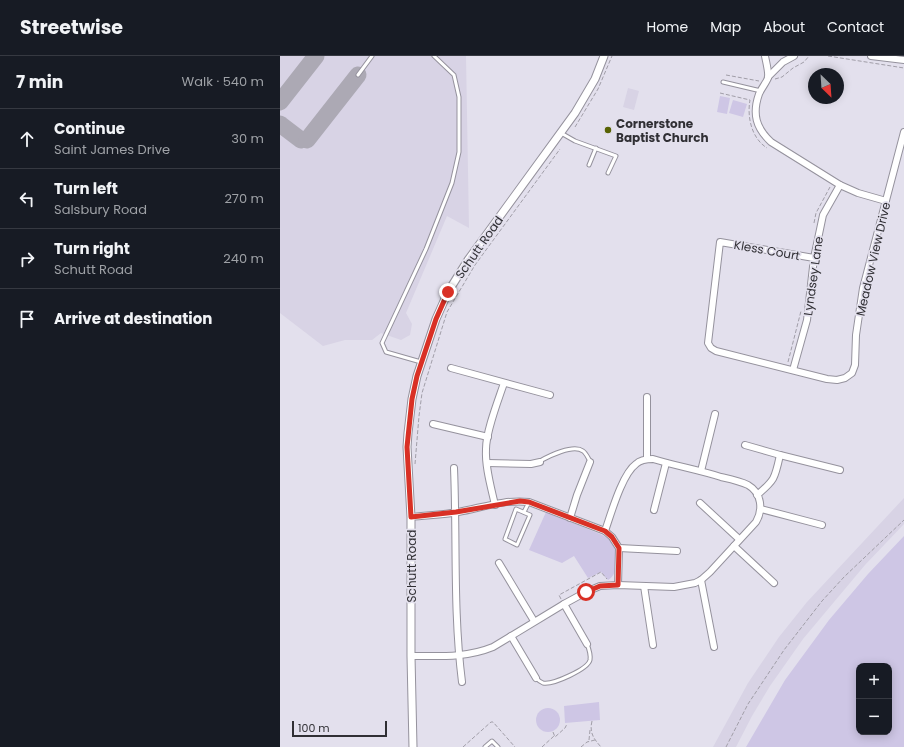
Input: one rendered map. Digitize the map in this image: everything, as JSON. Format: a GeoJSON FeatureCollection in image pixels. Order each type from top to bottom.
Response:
{"type":"FeatureCollection","features":[{"type":"Feature","properties":{"kind":"street","name":"Schutt Road"},"geometry":{"type":"LineString","coordinates":[[413,747],[411,656],[411,517],[407,447],[417,376],[423,362],[436,319],[453,284],[468,260],[561,133],[583,100],[604,56]]}},
{"type":"Feature","properties":{"kind":"street"},"geometry":{"type":"LineString","coordinates":[[765,56],[768,77]]}},
{"type":"Feature","properties":{"kind":"street"},"geometry":{"type":"LineString","coordinates":[[794,56],[783,62],[768,77],[761,91],[755,113],[763,134],[771,142],[840,185],[858,193],[886,201]]}},
{"type":"Feature","properties":{"kind":"street"},"geometry":{"type":"LineString","coordinates":[[871,56],[904,60]]}},
{"type":"Feature","properties":{"kind":"street","name":"Meadow View Drive"},"geometry":{"type":"LineString","coordinates":[[720,242],[708,343],[711,348],[716,351],[827,379],[837,380],[845,378],[852,373],[855,364],[856,334],[863,288],[904,132]]}},
{"type":"Feature","properties":{"kind":"street","name":"Lyndsey Lane"},"geometry":{"type":"LineString","coordinates":[[793,370],[807,320],[814,258],[823,216],[840,185]]}},
{"type":"Feature","properties":{"kind":"street","name":"Kless Court"},"geometry":{"type":"LineString","coordinates":[[720,242],[814,258]]}},
{"type":"Feature","properties":{"kind":"street"},"geometry":{"type":"LineString","coordinates":[[451,368],[550,395]]}},
{"type":"Feature","properties":{"kind":"street"},"geometry":{"type":"LineString","coordinates":[[494,505],[486,449],[488,437],[504,383]]}},
{"type":"Feature","properties":{"kind":"street"},"geometry":{"type":"LineString","coordinates":[[647,397],[647,459]]}},
{"type":"Feature","properties":{"kind":"street"},"geometry":{"type":"LineString","coordinates":[[701,471],[715,414]]}},
{"type":"Feature","properties":{"kind":"street"},"geometry":{"type":"LineString","coordinates":[[433,424],[488,437]]}},
{"type":"Feature","properties":{"kind":"street"},"geometry":{"type":"LineString","coordinates":[[745,444],[780,455],[840,470]]}},
{"type":"Feature","properties":{"kind":"street"},"geometry":{"type":"LineString","coordinates":[[757,495],[772,483],[780,455]]}},
{"type":"Feature","properties":{"kind":"street"},"geometry":{"type":"LineString","coordinates":[[411,656],[459,656],[483,651],[511,636],[563,602],[600,586],[618,585],[674,587],[695,583],[701,580],[756,522],[760,515],[761,509],[757,495],[749,486],[701,471],[653,459],[647,459],[637,462],[627,473],[605,531]]}},
{"type":"Feature","properties":{"kind":"street"},"geometry":{"type":"LineString","coordinates":[[487,463],[532,464],[539,462]]}},
{"type":"Feature","properties":{"kind":"street"},"geometry":{"type":"LineString","coordinates":[[570,518],[590,462]]}},
{"type":"Feature","properties":{"kind":"street"},"geometry":{"type":"LineString","coordinates":[[654,510],[666,463]]}},
{"type":"Feature","properties":{"kind":"street"},"geometry":{"type":"LineString","coordinates":[[454,468],[456,512],[456,584],[459,656],[462,682]]}},
{"type":"Feature","properties":{"kind":"street"},"geometry":{"type":"LineString","coordinates":[[411,517],[456,512],[520,501],[529,502],[605,531],[612,537],[619,548],[618,585]]}},
{"type":"Feature","properties":{"kind":"street"},"geometry":{"type":"LineString","coordinates":[[700,503],[739,539]]}},
{"type":"Feature","properties":{"kind":"street"},"geometry":{"type":"LineString","coordinates":[[761,509],[822,525]]}},
{"type":"Feature","properties":{"kind":"street"},"geometry":{"type":"LineString","coordinates":[[734,546],[774,583]]}},
{"type":"Feature","properties":{"kind":"street"},"geometry":{"type":"LineString","coordinates":[[619,548],[677,551]]}},
{"type":"Feature","properties":{"kind":"street"},"geometry":{"type":"LineString","coordinates":[[499,563],[534,621]]}},
{"type":"Feature","properties":{"kind":"street"},"geometry":{"type":"LineString","coordinates":[[701,580],[714,647]]}},
{"type":"Feature","properties":{"kind":"street"},"geometry":{"type":"LineString","coordinates":[[644,586],[653,645]]}},
{"type":"Feature","properties":{"kind":"street"},"geometry":{"type":"LineString","coordinates":[[563,602],[587,644]]}},
{"type":"Feature","properties":{"kind":"street"},"geometry":{"type":"LineString","coordinates":[[511,636],[536,678]]}},
{"type":"Feature","properties":{"kind":"lane"},"geometry":{"type":"LineString","coordinates":[[358,75],[372,56]]}},
{"type":"Feature","properties":{"kind":"lane"},"geometry":{"type":"LineString","coordinates":[[423,362],[386,352],[382,343],[426,249],[447,197],[452,183],[459,152],[459,97],[454,75],[434,56]]}},
{"type":"Feature","properties":{"kind":"lane"},"geometry":{"type":"LineString","coordinates":[[723,82],[761,91]]}},
{"type":"Feature","properties":{"kind":"lane"},"geometry":{"type":"LineString","coordinates":[[561,133],[575,141],[616,156],[608,173]]}},
{"type":"Feature","properties":{"kind":"lane"},"geometry":{"type":"LineString","coordinates":[[589,165],[596,148]]}},
{"type":"Feature","properties":{"kind":"lane"},"geometry":{"type":"LineString","coordinates":[[539,462],[557,453],[576,449],[582,450],[588,456],[590,462]]}},
{"type":"Feature","properties":{"kind":"lane"},"geometry":{"type":"LineString","coordinates":[[524,512],[529,502]]}},
{"type":"Feature","properties":{"kind":"lane"},"geometry":{"type":"LineString","coordinates":[[516,509],[524,512],[530,515],[517,545],[505,539],[516,509]]}},
{"type":"Feature","properties":{"kind":"lane"},"geometry":{"type":"LineString","coordinates":[[536,678],[544,683],[553,682],[562,679],[584,667],[589,663],[590,659],[587,644]]}},
{"type":"Feature","properties":{"kind":"lane"},"geometry":{"type":"LineString","coordinates":[[485,747],[492,741],[498,747]]}},
{"type":"Feature","properties":{"kind":"path"},"geometry":{"type":"LineString","coordinates":[[775,79],[782,77],[792,68],[804,62],[809,56]]}},
{"type":"Feature","properties":{"kind":"path"},"geometry":{"type":"LineString","coordinates":[[828,56],[904,68]]}},
{"type":"Feature","properties":{"kind":"path"},"geometry":{"type":"LineString","coordinates":[[726,75],[760,82],[761,77]]}},
{"type":"Feature","properties":{"kind":"path"},"geometry":{"type":"LineString","coordinates":[[720,93],[750,100],[748,110],[752,127],[759,140],[768,148]]}},
{"type":"Feature","properties":{"kind":"path"},"geometry":{"type":"LineString","coordinates":[[415,470],[415,455],[422,394],[447,312],[475,265],[560,149]]}},
{"type":"Feature","properties":{"kind":"path"},"geometry":{"type":"LineString","coordinates":[[814,226],[816,212],[830,186]]}},
{"type":"Feature","properties":{"kind":"path"},"geometry":{"type":"LineString","coordinates":[[788,363],[800,321],[802,306]]}},
{"type":"Feature","properties":{"kind":"path"},"geometry":{"type":"LineString","coordinates":[[726,747],[748,704],[784,650],[798,632],[844,577],[904,520]]}},
{"type":"Feature","properties":{"kind":"path"},"geometry":{"type":"LineString","coordinates":[[563,602],[559,596],[601,572],[608,580],[611,579]]}},
{"type":"Feature","properties":{"kind":"path"},"geometry":{"type":"LineString","coordinates":[[463,747],[491,722],[493,722],[515,747]]}},
{"type":"Feature","properties":{"kind":"path"},"geometry":{"type":"LineString","coordinates":[[589,742],[592,722]]}},
{"type":"Feature","properties":{"kind":"path"},"geometry":{"type":"LineString","coordinates":[[542,747],[554,735],[555,737],[565,728],[567,724]]}},
{"type":"Feature","properties":{"kind":"path"},"geometry":{"type":"LineString","coordinates":[[590,729],[595,740],[601,747]]}},
{"type":"Feature","properties":{"kind":"path"},"geometry":{"type":"LineString","coordinates":[[581,747],[595,740]]}},
{"type":"Feature","properties":{"kind":"shaded area"},"geometry":{"type":"Polygon","coordinates":[[[280,56],[466,56],[469,228],[447,216],[406,313],[412,324],[410,335],[401,340],[381,333],[372,340],[345,340],[323,346],[280,313],[280,56]]]}},
{"type":"Feature","properties":{"kind":"shaded area"},"geometry":{"type":"Polygon","coordinates":[[[628,88],[639,91],[634,110],[623,107],[628,88]]]}},
{"type":"Feature","properties":{"kind":"shaded area"},"geometry":{"type":"Polygon","coordinates":[[[720,96],[730,98],[727,114],[717,112],[720,96]]]}},
{"type":"Feature","properties":{"kind":"shaded area"},"geometry":{"type":"Polygon","coordinates":[[[733,100],[747,104],[743,117],[729,113],[733,100]]]}},
{"type":"Feature","properties":{"kind":"shaded area"},"geometry":{"type":"Polygon","coordinates":[[[904,498],[904,524],[865,565],[803,639],[770,686],[736,747],[713,747],[748,683],[779,637],[807,602],[904,498]]]}},
{"type":"Feature","properties":{"kind":"shaded area"},"geometry":{"type":"Polygon","coordinates":[[[546,512],[600,534],[611,541],[615,550],[617,562],[615,573],[612,577],[608,580],[601,572],[588,578],[574,556],[562,563],[529,550],[546,512]]]}},
{"type":"Feature","properties":{"kind":"shaded area"},"geometry":{"type":"Polygon","coordinates":[[[904,536],[904,747],[746,747],[785,680],[829,620],[868,574],[904,536]]]}},
{"type":"Feature","properties":{"kind":"shaded area"},"geometry":{"type":"Polygon","coordinates":[[[599,702],[600,720],[565,723],[564,706],[599,702]]]}},
{"type":"Feature","properties":{"kind":"shaded area"},"geometry":{"type":"Polygon","coordinates":[[[548,708],[553,709],[559,715],[559,725],[553,731],[548,732],[543,731],[537,725],[536,720],[537,715],[543,709],[548,708]]]}},
{"type":"Feature","properties":{"kind":"taxiway"},"geometry":{"type":"LineString","coordinates":[[280,102],[316,56]]}},
{"type":"Feature","properties":{"kind":"taxiway"},"geometry":{"type":"LineString","coordinates":[[307,140],[358,75]]}},
{"type":"Feature","properties":{"kind":"taxiway"},"geometry":{"type":"LineString","coordinates":[[280,124],[301,140]]}},
{"type":"Feature","properties":{"kind":"place","name":"Cornerstone Baptist Church"},"geometry":{"type":"Point","coordinates":[608,130]}},
{"type":"Feature","properties":{"kind":"route"},"geometry":{"type":"LineString","coordinates":[[448,292],[436,319],[423,362],[417,376],[412,399],[407,447],[411,517],[456,512],[520,501],[529,502],[605,531],[612,537],[619,548],[618,585],[600,586],[586,592]]}}]}
